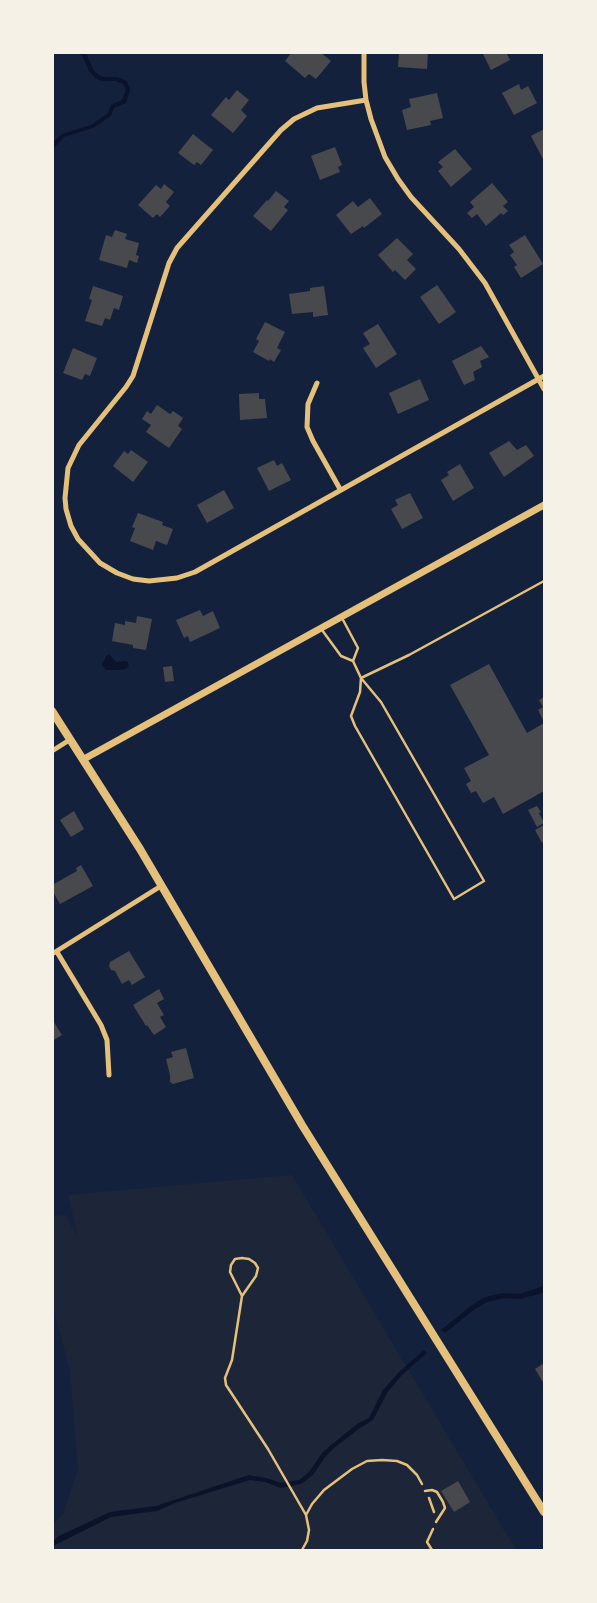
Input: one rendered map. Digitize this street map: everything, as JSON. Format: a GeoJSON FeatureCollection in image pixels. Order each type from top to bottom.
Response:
{"type":"FeatureCollection","features":[{"type":"Feature","properties":{"kind":"main road"},"geometry":{"type":"LineString","coordinates":[[52,711],[84,759],[161,886],[270,1071],[544,1512]]}},
{"type":"Feature","properties":{"kind":"street"},"geometry":{"type":"LineString","coordinates":[[364,52],[364,82],[370,120],[379,143],[398,179],[411,197],[486,283],[542,378],[544,389]]}},
{"type":"Feature","properties":{"kind":"street"},"geometry":{"type":"LineString","coordinates":[[366,100],[318,108],[294,119],[281,130],[177,248],[169,263],[133,376],[74,455],[68,468],[65,498],[71,526],[78,540],[100,563],[132,579],[149,581],[177,578],[195,572],[542,378]]}},
{"type":"Feature","properties":{"kind":"street"},"geometry":{"type":"LineString","coordinates":[[317,383],[308,404],[307,427],[340,490]]}},
{"type":"Feature","properties":{"kind":"street"},"geometry":{"type":"LineString","coordinates":[[84,759],[544,505]]}},
{"type":"Feature","properties":{"kind":"street"},"geometry":{"type":"LineString","coordinates":[[52,751],[71,739]]}},
{"type":"Feature","properties":{"kind":"street"},"geometry":{"type":"LineString","coordinates":[[109,1075],[107,1040],[101,1025],[55,953],[161,886]]}},
{"type":"Feature","properties":{"kind":"lane"},"geometry":{"type":"LineString","coordinates":[[361,678],[409,655],[544,581]]}},
{"type":"Feature","properties":{"kind":"lane"},"geometry":{"type":"LineString","coordinates":[[341,617],[358,648],[353,661]]}},
{"type":"Feature","properties":{"kind":"lane"},"geometry":{"type":"LineString","coordinates":[[321,628],[341,656],[353,661],[361,678],[381,702],[484,881],[454,899],[355,726],[351,716],[360,692],[361,678]]}},
{"type":"Feature","properties":{"kind":"lane"},"geometry":{"type":"LineString","coordinates":[[425,1491],[437,1492],[444,1502],[445,1508],[436,1522]]}},
{"type":"Feature","properties":{"kind":"path"},"geometry":{"type":"LineString","coordinates":[[242,1296],[230,1272],[231,1265],[235,1259],[242,1258],[249,1259],[258,1268],[256,1276],[242,1296],[232,1360],[225,1378],[226,1385],[285,1477],[306,1515],[309,1530],[307,1541],[302,1550]]}},
{"type":"Feature","properties":{"kind":"path"},"geometry":{"type":"LineString","coordinates":[[306,1515],[312,1504],[324,1490],[352,1469],[367,1462],[382,1460],[397,1462],[407,1465],[417,1475],[433,1507],[436,1522],[428,1542],[432,1550]]}},
{"type":"Feature","properties":{"kind":"shaded area"},"geometry":{"type":"Polygon","coordinates":[[[75,53],[86,53],[93,69],[99,75],[117,77],[127,81],[130,90],[126,103],[114,108],[111,116],[93,128],[64,137],[53,149],[53,142],[62,134],[91,125],[108,113],[111,105],[122,100],[126,90],[123,84],[116,81],[96,79],[89,71],[82,55],[75,53]]]}},
{"type":"Feature","properties":{"kind":"shaded area"},"geometry":{"type":"Polygon","coordinates":[[[109,654],[116,662],[128,662],[129,667],[123,670],[106,670],[102,665],[109,654]]]}},
{"type":"Feature","properties":{"kind":"shaded area"},"geometry":{"type":"Polygon","coordinates":[[[292,1175],[516,1550],[53,1550],[53,1524],[63,1514],[78,1469],[70,1371],[53,1306],[53,1216],[65,1215],[78,1237],[68,1195],[292,1175]]]}},
{"type":"Feature","properties":{"kind":"shaded area"},"geometry":{"type":"Polygon","coordinates":[[[544,1286],[544,1292],[542,1293],[519,1299],[504,1298],[487,1302],[445,1333],[441,1330],[485,1297],[503,1293],[519,1294],[544,1286]]]}},
{"type":"Feature","properties":{"kind":"shaded area"},"geometry":{"type":"Polygon","coordinates":[[[424,1350],[427,1353],[402,1375],[387,1393],[373,1420],[334,1448],[313,1475],[301,1484],[281,1488],[265,1482],[250,1480],[175,1503],[157,1511],[111,1517],[53,1546],[53,1541],[59,1536],[110,1512],[156,1506],[249,1475],[281,1483],[299,1480],[309,1472],[322,1453],[331,1445],[357,1424],[369,1418],[383,1390],[399,1372],[424,1350]]]}},
{"type":"Feature","properties":{"kind":"building"},"geometry":{"type":"Polygon","coordinates":[[[292,52],[320,52],[331,61],[316,79],[309,74],[305,78],[285,61],[292,52]]]}},
{"type":"Feature","properties":{"kind":"building"},"geometry":{"type":"Polygon","coordinates":[[[428,52],[427,69],[398,67],[399,53],[428,52]]]}},
{"type":"Feature","properties":{"kind":"building"},"geometry":{"type":"Polygon","coordinates":[[[482,52],[506,52],[510,60],[491,70],[482,52]]]}},
{"type":"Feature","properties":{"kind":"building"},"geometry":{"type":"Polygon","coordinates":[[[519,84],[521,90],[528,86],[537,103],[514,115],[502,93],[519,84]]]}},
{"type":"Feature","properties":{"kind":"building"},"geometry":{"type":"Polygon","coordinates":[[[237,90],[249,100],[241,110],[247,116],[233,133],[211,115],[226,97],[229,100],[237,90]]]}},
{"type":"Feature","properties":{"kind":"building"},"geometry":{"type":"Polygon","coordinates":[[[437,93],[443,118],[430,121],[431,125],[407,130],[402,110],[411,107],[409,99],[437,93]]]}},
{"type":"Feature","properties":{"kind":"building"},"geometry":{"type":"Polygon","coordinates":[[[544,129],[544,161],[531,136],[544,129]]]}},
{"type":"Feature","properties":{"kind":"building"},"geometry":{"type":"Polygon","coordinates":[[[193,134],[213,150],[201,165],[197,162],[194,165],[178,153],[193,134]]]}},
{"type":"Feature","properties":{"kind":"building"},"geometry":{"type":"Polygon","coordinates":[[[335,147],[342,165],[338,167],[340,172],[320,180],[311,156],[335,147]]]}},
{"type":"Feature","properties":{"kind":"building"},"geometry":{"type":"Polygon","coordinates":[[[455,149],[472,169],[451,187],[438,171],[443,167],[438,162],[455,149]]]}},
{"type":"Feature","properties":{"kind":"building"},"geometry":{"type":"Polygon","coordinates":[[[492,183],[508,202],[503,206],[508,211],[503,215],[501,213],[486,226],[477,214],[472,218],[467,213],[474,207],[470,202],[492,183]]]}},
{"type":"Feature","properties":{"kind":"building"},"geometry":{"type":"Polygon","coordinates":[[[164,184],[174,192],[166,202],[170,206],[160,217],[157,214],[153,218],[138,205],[156,185],[161,189],[164,184]]]}},
{"type":"Feature","properties":{"kind":"building"},"geometry":{"type":"Polygon","coordinates":[[[276,191],[289,201],[284,207],[288,210],[271,231],[253,216],[276,191]]]}},
{"type":"Feature","properties":{"kind":"building"},"geometry":{"type":"Polygon","coordinates":[[[370,198],[382,214],[364,228],[363,226],[351,234],[336,215],[353,201],[358,207],[370,198]]]}},
{"type":"Feature","properties":{"kind":"building"},"geometry":{"type":"Polygon","coordinates":[[[115,230],[127,234],[125,239],[139,243],[136,255],[139,256],[137,263],[129,260],[127,268],[99,260],[106,235],[112,237],[115,230]]]}},
{"type":"Feature","properties":{"kind":"building"},"geometry":{"type":"Polygon","coordinates":[[[525,235],[543,264],[521,278],[514,267],[517,265],[510,255],[514,252],[509,245],[525,235]]]}},
{"type":"Feature","properties":{"kind":"building"},"geometry":{"type":"Polygon","coordinates":[[[397,238],[413,254],[407,260],[416,269],[405,280],[395,270],[393,272],[378,255],[397,238]]]}},
{"type":"Feature","properties":{"kind":"building"},"geometry":{"type":"Polygon","coordinates":[[[437,285],[456,312],[439,324],[420,297],[437,285]]]}},
{"type":"Feature","properties":{"kind":"building"},"geometry":{"type":"Polygon","coordinates":[[[93,286],[123,296],[119,310],[114,308],[110,320],[105,318],[102,326],[85,321],[92,300],[89,299],[93,286]]]}},
{"type":"Feature","properties":{"kind":"building"},"geometry":{"type":"Polygon","coordinates":[[[324,286],[328,315],[313,317],[313,312],[292,314],[289,294],[310,291],[310,288],[324,286]]]}},
{"type":"Feature","properties":{"kind":"building"},"geometry":{"type":"Polygon","coordinates":[[[265,322],[285,332],[277,348],[281,350],[274,362],[253,352],[259,341],[256,339],[265,322]]]}},
{"type":"Feature","properties":{"kind":"building"},"geometry":{"type":"Polygon","coordinates":[[[378,324],[397,354],[376,368],[363,348],[370,344],[363,333],[378,324]]]}},
{"type":"Feature","properties":{"kind":"building"},"geometry":{"type":"Polygon","coordinates":[[[481,346],[489,357],[480,361],[482,367],[473,372],[475,380],[464,385],[452,361],[481,346]]]}},
{"type":"Feature","properties":{"kind":"building"},"geometry":{"type":"Polygon","coordinates":[[[73,348],[97,358],[90,376],[85,374],[82,380],[63,373],[73,348]]]}},
{"type":"Feature","properties":{"kind":"building"},"geometry":{"type":"Polygon","coordinates":[[[420,379],[429,400],[398,414],[389,393],[420,379]]]}},
{"type":"Feature","properties":{"kind":"building"},"geometry":{"type":"Polygon","coordinates":[[[259,393],[259,399],[265,399],[267,418],[240,420],[239,394],[259,393]]]}},
{"type":"Feature","properties":{"kind":"building"},"geometry":{"type":"Polygon","coordinates":[[[157,405],[170,414],[173,411],[183,418],[178,426],[182,429],[169,448],[146,432],[151,425],[142,419],[147,411],[151,414],[157,405]]]}},
{"type":"Feature","properties":{"kind":"building"},"geometry":{"type":"Polygon","coordinates":[[[509,441],[517,450],[526,445],[534,456],[504,477],[489,453],[509,441]]]}},
{"type":"Feature","properties":{"kind":"building"},"geometry":{"type":"Polygon","coordinates":[[[131,450],[148,462],[133,482],[113,466],[124,451],[128,454],[131,450]]]}},
{"type":"Feature","properties":{"kind":"building"},"geometry":{"type":"Polygon","coordinates":[[[274,460],[277,466],[282,463],[291,480],[269,491],[257,468],[274,460]]]}},
{"type":"Feature","properties":{"kind":"building"},"geometry":{"type":"Polygon","coordinates":[[[460,464],[474,488],[453,501],[441,480],[449,475],[447,472],[460,464]]]}},
{"type":"Feature","properties":{"kind":"building"},"geometry":{"type":"Polygon","coordinates":[[[224,490],[234,508],[207,523],[197,505],[224,490]]]}},
{"type":"Feature","properties":{"kind":"building"},"geometry":{"type":"Polygon","coordinates":[[[410,493],[423,518],[402,529],[391,509],[398,505],[395,500],[410,493]]]}},
{"type":"Feature","properties":{"kind":"building"},"geometry":{"type":"Polygon","coordinates":[[[138,513],[163,522],[162,525],[173,529],[167,545],[156,541],[153,550],[130,541],[135,528],[132,527],[138,513]]]}},
{"type":"Feature","properties":{"kind":"building"},"geometry":{"type":"Polygon","coordinates":[[[200,610],[203,616],[213,611],[220,628],[190,642],[188,636],[184,638],[176,620],[200,610]]]}},
{"type":"Feature","properties":{"kind":"building"},"geometry":{"type":"Polygon","coordinates":[[[137,616],[152,619],[146,650],[133,648],[133,645],[112,641],[115,623],[125,625],[125,621],[136,623],[137,616]]]}},
{"type":"Feature","properties":{"kind":"building"},"geometry":{"type":"Polygon","coordinates":[[[489,664],[527,733],[544,723],[544,791],[503,814],[494,797],[483,803],[476,791],[471,793],[466,784],[471,781],[464,768],[489,755],[450,685],[489,664]]]}},
{"type":"Feature","properties":{"kind":"building"},"geometry":{"type":"Polygon","coordinates":[[[172,666],[174,681],[165,682],[163,667],[172,666]]]}},
{"type":"Feature","properties":{"kind":"building"},"geometry":{"type":"Polygon","coordinates":[[[544,697],[544,722],[538,710],[543,707],[539,700],[544,697]]]}},
{"type":"Feature","properties":{"kind":"building"},"geometry":{"type":"Polygon","coordinates":[[[537,806],[544,823],[537,827],[528,810],[537,806]]]}},
{"type":"Feature","properties":{"kind":"building"},"geometry":{"type":"Polygon","coordinates":[[[74,811],[84,829],[71,837],[60,820],[74,811]]]}},
{"type":"Feature","properties":{"kind":"building"},"geometry":{"type":"Polygon","coordinates":[[[544,825],[544,841],[542,843],[535,830],[544,825]]]}},
{"type":"Feature","properties":{"kind":"building"},"geometry":{"type":"Polygon","coordinates":[[[81,865],[93,886],[60,904],[52,890],[52,885],[77,871],[76,868],[81,865]]]}},
{"type":"Feature","properties":{"kind":"building"},"geometry":{"type":"Polygon","coordinates":[[[129,951],[145,977],[132,985],[129,980],[122,984],[115,971],[111,970],[109,966],[110,962],[129,951]]]}},
{"type":"Feature","properties":{"kind":"building"},"geometry":{"type":"Polygon","coordinates":[[[159,989],[164,999],[157,1003],[164,1015],[160,1017],[166,1027],[154,1035],[133,1005],[159,989]]]}},
{"type":"Feature","properties":{"kind":"building"},"geometry":{"type":"Polygon","coordinates":[[[52,1019],[62,1035],[52,1041],[52,1019]]]}},
{"type":"Feature","properties":{"kind":"building"},"geometry":{"type":"Polygon","coordinates":[[[186,1048],[194,1078],[173,1084],[170,1082],[166,1059],[173,1057],[171,1052],[186,1048]]]}},
{"type":"Feature","properties":{"kind":"building"},"geometry":{"type":"Polygon","coordinates":[[[544,1363],[544,1384],[535,1369],[544,1363]]]}},
{"type":"Feature","properties":{"kind":"building"},"geometry":{"type":"Polygon","coordinates":[[[458,1481],[470,1502],[454,1512],[441,1491],[458,1481]]]}}]}
